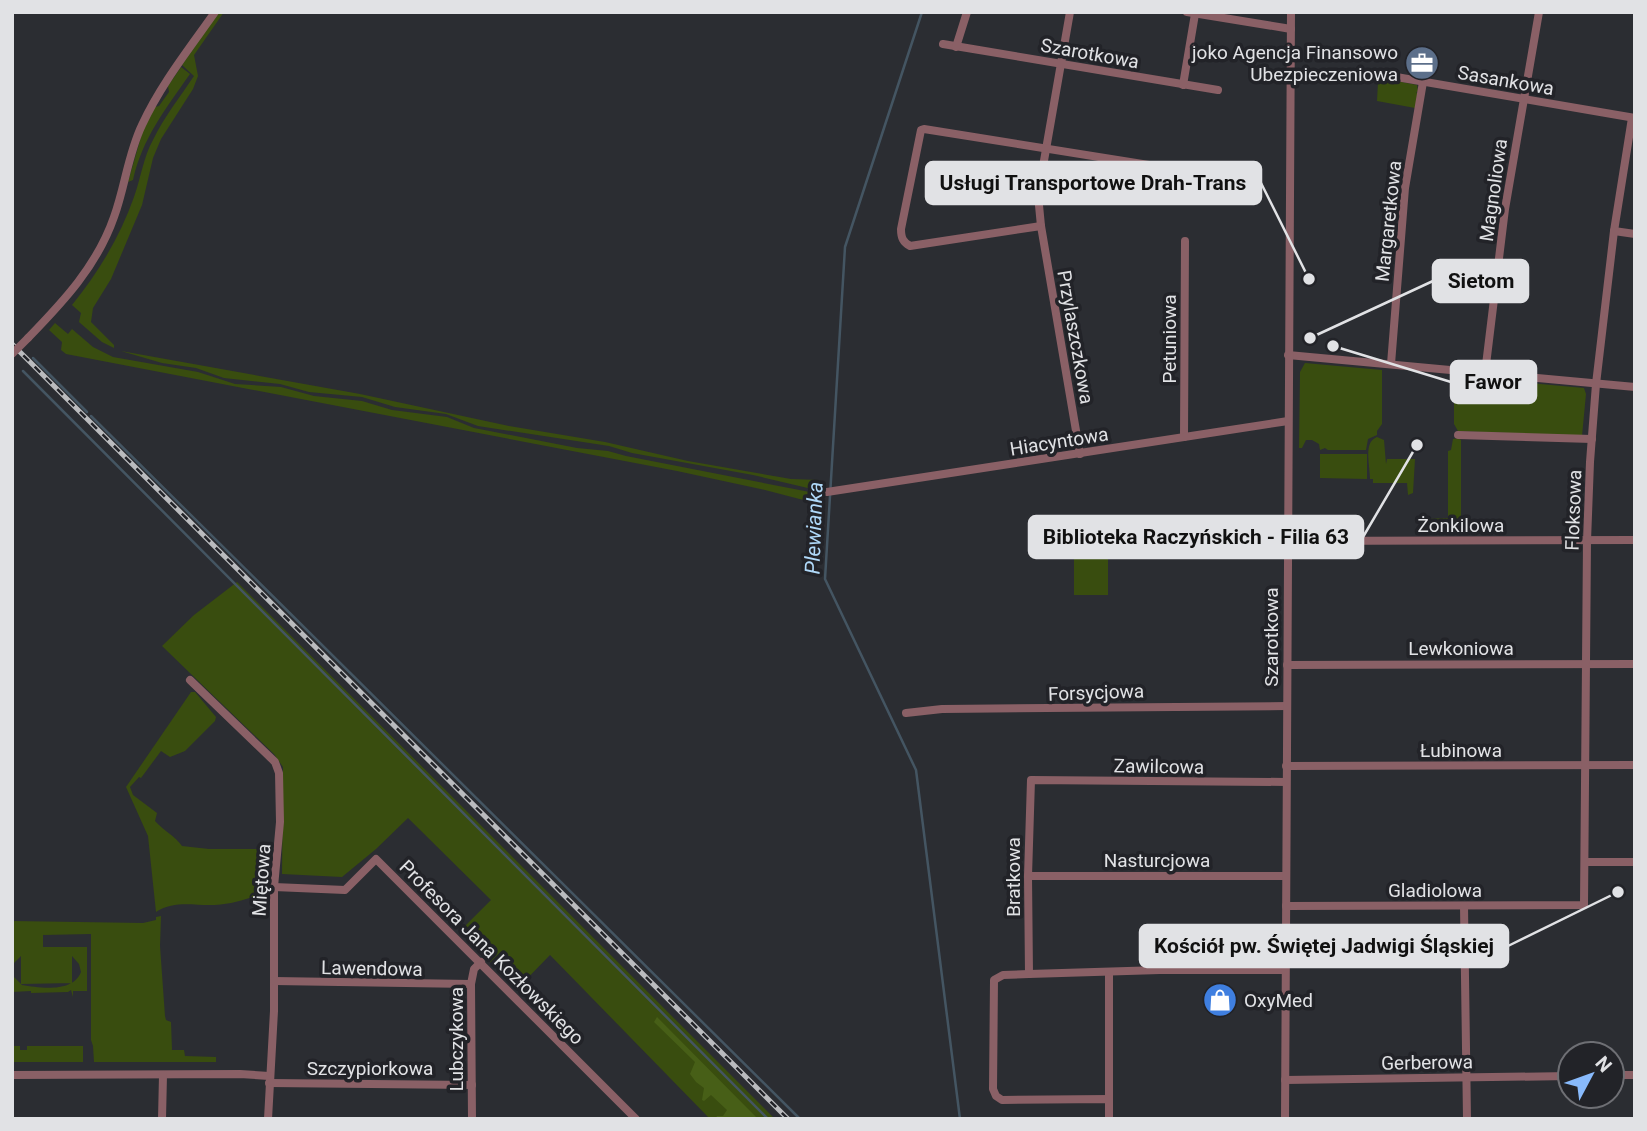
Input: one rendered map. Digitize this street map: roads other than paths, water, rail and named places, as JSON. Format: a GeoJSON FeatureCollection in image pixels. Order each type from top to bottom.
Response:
{"type":"FeatureCollection","features":[{"type":"Feature","properties":{"kind":"street"},"geometry":{"type":"LineString","coordinates":[[12,355],[76,285],[92,262],[114,218],[135,142],[148,113],[215,12]]}},
{"type":"Feature","properties":{"kind":"street"},"geometry":{"type":"LineString","coordinates":[[956,47],[967,12]]}},
{"type":"Feature","properties":{"kind":"street","name":"Przylaszczkowa"},"geometry":{"type":"LineString","coordinates":[[1070,12],[1038,195],[1080,454]]}},
{"type":"Feature","properties":{"kind":"street","name":"Szarotkowa"},"geometry":{"type":"LineString","coordinates":[[1285,1119],[1291,12]]}},
{"type":"Feature","properties":{"kind":"street","name":"Magnoliowa"},"geometry":{"type":"LineString","coordinates":[[1485,373],[1505,209],[1539,12]]}},
{"type":"Feature","properties":{"kind":"street"},"geometry":{"type":"LineString","coordinates":[[1183,85],[1191,13],[1291,29]]}},
{"type":"Feature","properties":{"kind":"street","name":"Szarotkowa"},"geometry":{"type":"LineString","coordinates":[[943,44],[1219,90]]}},
{"type":"Feature","properties":{"kind":"street","name":"Sasankowa"},"geometry":{"type":"LineString","coordinates":[[1373,73],[1633,118]]}},
{"type":"Feature","properties":{"kind":"street","name":"Margaretkowa"},"geometry":{"type":"LineString","coordinates":[[1391,364],[1405,188],[1423,82]]}},
{"type":"Feature","properties":{"kind":"street","name":"Floksowa"},"geometry":{"type":"LineString","coordinates":[[1584,905],[1587,541],[1592,439],[1614,231],[1633,118]]}},
{"type":"Feature","properties":{"kind":"street"},"geometry":{"type":"LineString","coordinates":[[1041,226],[910,246],[904,242],[901,234],[922,129],[1155,166]]}},
{"type":"Feature","properties":{"kind":"street"},"geometry":{"type":"LineString","coordinates":[[1614,231],[1635,234]]}},
{"type":"Feature","properties":{"kind":"street","name":"Petuniowa"},"geometry":{"type":"LineString","coordinates":[[1184,437],[1185,241]]}},
{"type":"Feature","properties":{"kind":"street"},"geometry":{"type":"LineString","coordinates":[[1289,355],[1635,387]]}},
{"type":"Feature","properties":{"kind":"street","name":"Hiacyntowa"},"geometry":{"type":"LineString","coordinates":[[831,492],[1288,421]]}},
{"type":"Feature","properties":{"kind":"street"},"geometry":{"type":"LineString","coordinates":[[1458,435],[1592,439]]}},
{"type":"Feature","properties":{"kind":"street","name":"Żonkilowa"},"geometry":{"type":"LineString","coordinates":[[1288,541],[1635,541]]}},
{"type":"Feature","properties":{"kind":"street","name":"Lewkoniowa"},"geometry":{"type":"LineString","coordinates":[[1287,664],[1635,664]]}},
{"type":"Feature","properties":{"kind":"street","name":"Miętowa"},"geometry":{"type":"LineString","coordinates":[[190,680],[275,762],[279,773],[280,822],[274,887],[274,981],[268,1119]]}},
{"type":"Feature","properties":{"kind":"street","name":"Forsycjowa"},"geometry":{"type":"LineString","coordinates":[[906,713],[942,709],[1287,706]]}},
{"type":"Feature","properties":{"kind":"street","name":"Łubinowa"},"geometry":{"type":"LineString","coordinates":[[1286,766],[1635,765]]}},
{"type":"Feature","properties":{"kind":"street","name":"Zawilcowa"},"geometry":{"type":"LineString","coordinates":[[1031,780],[1286,782]]}},
{"type":"Feature","properties":{"kind":"street","name":"Bratkowa"},"geometry":{"type":"LineString","coordinates":[[1029,974],[1031,780]]}},
{"type":"Feature","properties":{"kind":"street","name":"Profesora Jana Kozłowskiego"},"geometry":{"type":"LineString","coordinates":[[274,887],[345,890],[376,859],[636,1119]]}},
{"type":"Feature","properties":{"kind":"street"},"geometry":{"type":"LineString","coordinates":[[1586,862],[1635,862]]}},
{"type":"Feature","properties":{"kind":"street","name":"Nasturcjowa"},"geometry":{"type":"LineString","coordinates":[[1028,876],[1286,876]]}},
{"type":"Feature","properties":{"kind":"street","name":"Gladiolowa"},"geometry":{"type":"LineString","coordinates":[[1286,906],[1584,905]]}},
{"type":"Feature","properties":{"kind":"street"},"geometry":{"type":"LineString","coordinates":[[1464,906],[1467,1119]]}},
{"type":"Feature","properties":{"kind":"street","name":"Lubczykowa"},"geometry":{"type":"LineString","coordinates":[[472,1119],[471,984],[474,970],[481,962]]}},
{"type":"Feature","properties":{"kind":"street"},"geometry":{"type":"LineString","coordinates":[[1109,1099],[1002,1100],[995,1093],[994,980],[1003,975],[1029,974],[1285,970]]}},
{"type":"Feature","properties":{"kind":"street"},"geometry":{"type":"LineString","coordinates":[[1109,972],[1109,1119]]}},
{"type":"Feature","properties":{"kind":"street","name":"Lawendowa"},"geometry":{"type":"LineString","coordinates":[[274,981],[471,984]]}},
{"type":"Feature","properties":{"kind":"street","name":"Szczypiorkowa"},"geometry":{"type":"LineString","coordinates":[[12,1075],[163,1075],[472,1085]]}},
{"type":"Feature","properties":{"kind":"street"},"geometry":{"type":"LineString","coordinates":[[162,1119],[163,1075]]}},
{"type":"Feature","properties":{"kind":"street","name":"Gerberowa"},"geometry":{"type":"LineString","coordinates":[[1285,1080],[1556,1076]]}},
{"type":"Feature","properties":{"kind":"waterway","name":"Plewianka"},"geometry":{"type":"LineString","coordinates":[[922,12],[845,247],[825,579],[916,770],[960,1119]]}},
{"type":"Feature","properties":{"kind":"waterway"},"geometry":{"type":"LineString","coordinates":[[33,358],[87,412]]}},
{"type":"Feature","properties":{"kind":"waterway"},"geometry":{"type":"LineString","coordinates":[[23,371],[768,1119]]}},
{"type":"Feature","properties":{"kind":"waterway"},"geometry":{"type":"LineString","coordinates":[[91,416],[800,1119]]}},
{"type":"Feature","properties":{"kind":"railway"},"geometry":{"type":"LineString","coordinates":[[12,344],[788,1119]]}},
{"type":"Feature","properties":{"kind":"place","name":"joko Agencja Finansowo Ubezpieczeniowa"},"geometry":{"type":"Point","coordinates":[1422,63]}},
{"type":"Feature","properties":{"kind":"place","name":"Usługi Transportowe Drah-Trans"},"geometry":{"type":"Point","coordinates":[1309,279]}},
{"type":"Feature","properties":{"kind":"place","name":"Sietom"},"geometry":{"type":"Point","coordinates":[1310,338]}},
{"type":"Feature","properties":{"kind":"place","name":"Fawor"},"geometry":{"type":"Point","coordinates":[1333,346]}},
{"type":"Feature","properties":{"kind":"place","name":"Biblioteka Raczyńskich - Filia 63"},"geometry":{"type":"Point","coordinates":[1417,445]}},
{"type":"Feature","properties":{"kind":"place","name":"Kościół pw. Świętej Jadwigi Śląskiej"},"geometry":{"type":"Point","coordinates":[1618,892]}},
{"type":"Feature","properties":{"kind":"place","name":"OxyMed"},"geometry":{"type":"Point","coordinates":[1220,1000]}}]}
